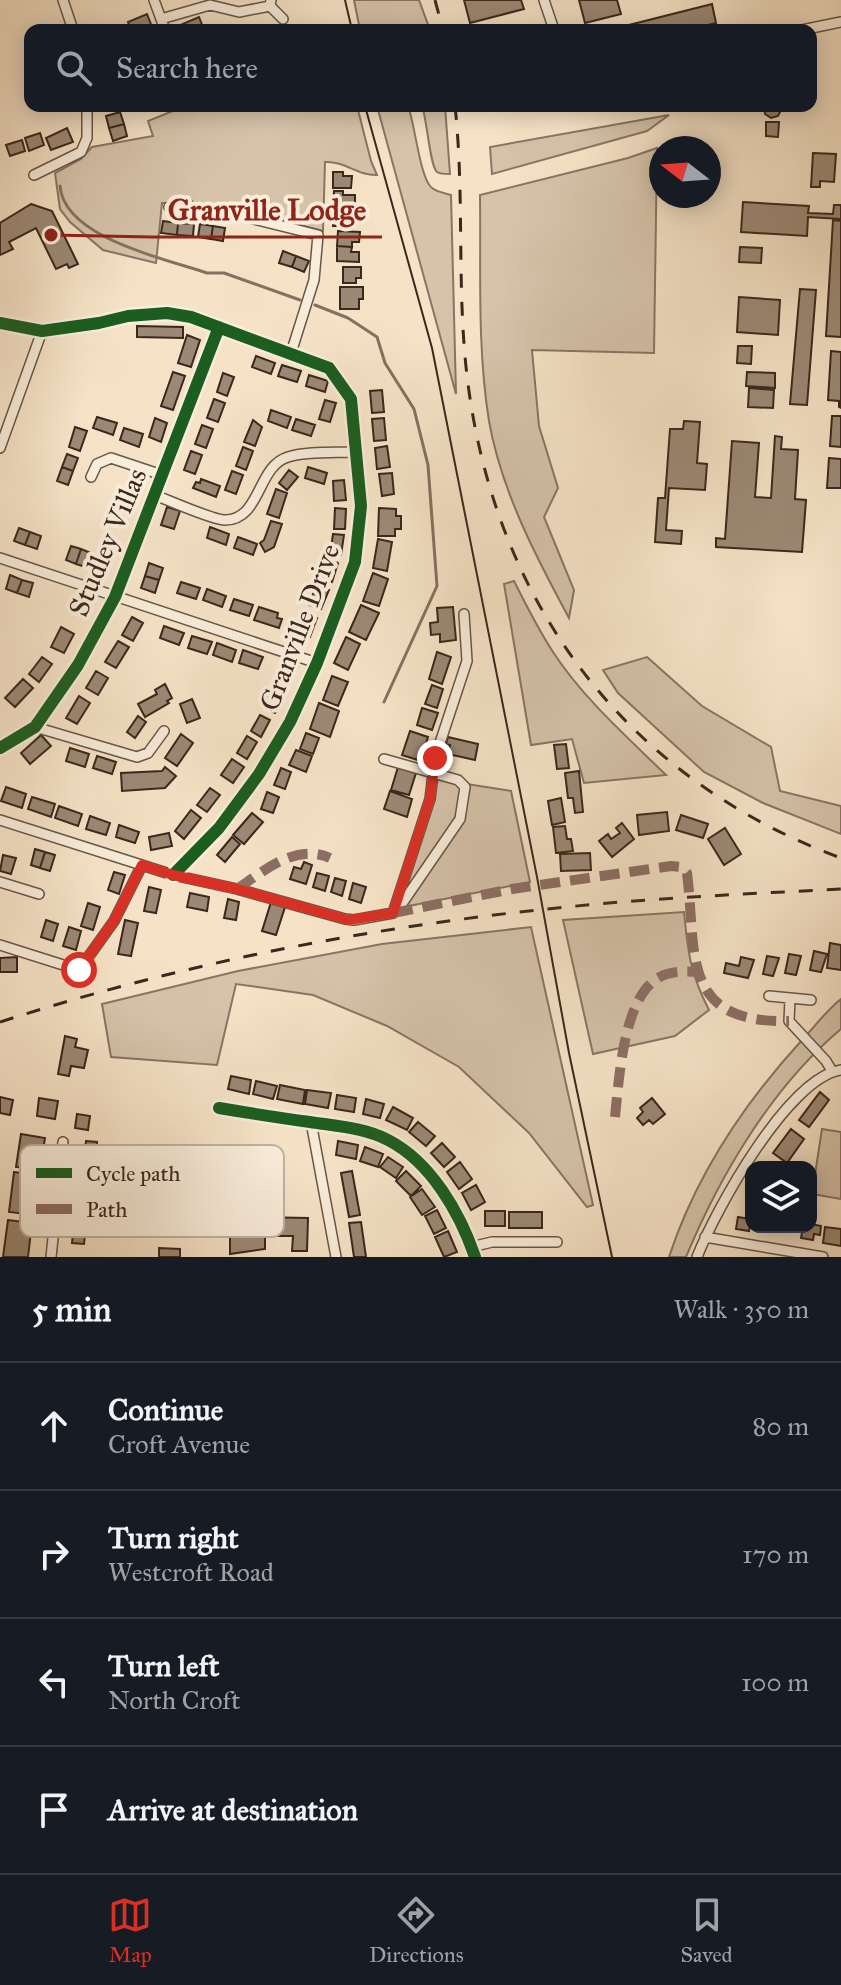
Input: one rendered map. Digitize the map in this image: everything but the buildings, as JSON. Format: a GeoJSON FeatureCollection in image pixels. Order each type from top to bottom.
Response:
{"type":"FeatureCollection","features":[{"type":"Feature","properties":{"kind":"street"},"geometry":{"type":"LineString","coordinates":[[63,0],[71,24]]}},
{"type":"Feature","properties":{"kind":"street"},"geometry":{"type":"LineString","coordinates":[[154,0],[163,24]]}},
{"type":"Feature","properties":{"kind":"street"},"geometry":{"type":"LineString","coordinates":[[544,0],[552,24]]}},
{"type":"Feature","properties":{"kind":"street"},"geometry":{"type":"LineString","coordinates":[[161,19],[210,5],[239,12],[270,3],[283,19]]}},
{"type":"Feature","properties":{"kind":"street"},"geometry":{"type":"LineString","coordinates":[[817,27],[841,22]]}},
{"type":"Feature","properties":{"kind":"street"},"geometry":{"type":"LineString","coordinates":[[34,175],[81,152],[87,138],[87,112]]}},
{"type":"Feature","properties":{"kind":"street"},"geometry":{"type":"LineString","coordinates":[[169,207],[188,205],[226,212],[318,235],[314,280],[291,353]]}},
{"type":"Feature","properties":{"kind":"street","name":"Granville Drive"},"geometry":{"type":"LineString","coordinates":[[0,323],[42,331],[128,316],[167,313],[191,317],[329,368],[351,399],[361,506],[355,562],[317,663],[290,722],[259,774],[219,828],[173,875]]}},
{"type":"Feature","properties":{"kind":"street","name":"Studley Villas"},"geometry":{"type":"LineString","coordinates":[[0,748],[35,727],[78,665],[115,597],[219,327]]}},
{"type":"Feature","properties":{"kind":"street"},"geometry":{"type":"LineString","coordinates":[[0,448],[42,331]]}},
{"type":"Feature","properties":{"kind":"street"},"geometry":{"type":"LineString","coordinates":[[154,495],[224,520],[238,516],[251,505],[270,467],[287,457],[356,452]]}},
{"type":"Feature","properties":{"kind":"street","name":"Studley Villas"},"geometry":{"type":"LineString","coordinates":[[91,477],[97,464],[111,458],[162,475]]}},
{"type":"Feature","properties":{"kind":"street"},"geometry":{"type":"LineString","coordinates":[[0,558],[317,663]]}},
{"type":"Feature","properties":{"kind":"street"},"geometry":{"type":"LineString","coordinates":[[393,913],[430,799],[431,774],[467,661],[464,614]]}},
{"type":"Feature","properties":{"kind":"street"},"geometry":{"type":"LineString","coordinates":[[35,727],[137,757],[148,753],[164,731]]}},
{"type":"Feature","properties":{"kind":"street"},"geometry":{"type":"LineString","coordinates":[[0,820],[173,875],[349,920],[393,913],[463,815],[463,784],[384,759]]}},
{"type":"Feature","properties":{"kind":"street"},"geometry":{"type":"LineString","coordinates":[[0,945],[79,970],[114,921],[142,865]]}},
{"type":"Feature","properties":{"kind":"street"},"geometry":{"type":"LineString","coordinates":[[0,882],[39,894]]}},
{"type":"Feature","properties":{"kind":"street"},"geometry":{"type":"LineString","coordinates":[[769,996],[811,1000]]}},
{"type":"Feature","properties":{"kind":"street"},"geometry":{"type":"LineString","coordinates":[[697,1257],[736,1181],[770,1132],[809,1085],[836,1070],[789,1021],[790,999]]}},
{"type":"Feature","properties":{"kind":"street"},"geometry":{"type":"LineString","coordinates":[[219,1108],[376,1135],[402,1149],[414,1158],[442,1192],[473,1252],[492,1242],[557,1242]]}},
{"type":"Feature","properties":{"kind":"street"},"geometry":{"type":"LineString","coordinates":[[311,1122],[336,1257]]}},
{"type":"Feature","properties":{"kind":"street"},"geometry":{"type":"LineString","coordinates":[[51,1257],[53,1237]]}},
{"type":"Feature","properties":{"kind":"street"},"geometry":{"type":"LineString","coordinates":[[705,1237],[823,1257]]}},
{"type":"Feature","properties":{"kind":"shaded area"},"geometry":{"type":"Polygon","coordinates":[[[354,0],[419,0],[428,24],[359,24],[354,0]]]}},
{"type":"Feature","properties":{"kind":"shaded area"},"geometry":{"type":"Polygon","coordinates":[[[170,112],[359,112],[377,175],[325,162],[323,231],[234,208],[195,204],[185,199],[182,203],[162,203],[156,263],[103,250],[70,222],[60,209],[55,173],[81,159],[92,147],[153,136],[148,121],[170,112]]]}},
{"type":"Feature","properties":{"kind":"shaded area"},"geometry":{"type":"Polygon","coordinates":[[[379,112],[410,112],[428,183],[434,189],[451,195],[456,394],[379,112]]]}},
{"type":"Feature","properties":{"kind":"shaded area"},"geometry":{"type":"Polygon","coordinates":[[[423,112],[445,112],[450,174],[438,173],[435,168],[423,112]]]}},
{"type":"Feature","properties":{"kind":"shaded area"},"geometry":{"type":"Polygon","coordinates":[[[669,115],[647,131],[492,174],[490,147],[669,115]]]}},
{"type":"Feature","properties":{"kind":"shaded area"},"geometry":{"type":"Polygon","coordinates":[[[649,151],[649,208],[656,208],[654,353],[532,350],[539,426],[558,488],[544,517],[574,590],[569,618],[532,547],[511,498],[489,421],[481,337],[480,195],[649,151]]]}},
{"type":"Feature","properties":{"kind":"shaded area"},"geometry":{"type":"Polygon","coordinates":[[[514,581],[542,635],[565,669],[606,716],[666,775],[584,783],[572,739],[531,745],[504,584],[514,581]]]}},
{"type":"Feature","properties":{"kind":"shaded area"},"geometry":{"type":"Polygon","coordinates":[[[647,657],[702,706],[771,747],[780,791],[841,806],[841,834],[763,803],[704,772],[618,693],[603,670],[647,657]]]}},
{"type":"Feature","properties":{"kind":"shaded area"},"geometry":{"type":"Polygon","coordinates":[[[435,779],[511,791],[530,882],[409,906],[399,905],[435,779]]]}},
{"type":"Feature","properties":{"kind":"shaded area"},"geometry":{"type":"Polygon","coordinates":[[[684,912],[691,962],[709,1010],[675,1036],[593,1054],[563,920],[684,912]]]}},
{"type":"Feature","properties":{"kind":"shaded area"},"geometry":{"type":"Polygon","coordinates":[[[531,927],[593,1205],[587,1207],[529,1133],[459,1067],[387,1026],[313,995],[236,984],[217,1065],[111,1057],[102,1004],[238,971],[382,944],[531,927]]]}},
{"type":"Feature","properties":{"kind":"shaded area"},"geometry":{"type":"Polygon","coordinates":[[[841,999],[841,1029],[792,1078],[750,1134],[715,1195],[686,1257],[669,1257],[693,1197],[742,1114],[782,1063],[841,999]]]}},
{"type":"Feature","properties":{"kind":"shaded area"},"geometry":{"type":"Polygon","coordinates":[[[822,1129],[841,1132],[841,1199],[817,1195],[817,1162],[822,1129]]]}},
{"type":"Feature","properties":{"kind":"waterway"},"geometry":{"type":"LineString","coordinates":[[60,186],[66,204],[79,220],[120,244],[207,273],[224,273],[300,300]]}},
{"type":"Feature","properties":{"kind":"waterway"},"geometry":{"type":"LineString","coordinates":[[315,305],[348,318],[377,337],[385,363],[414,409],[428,465],[437,586],[384,702]]}},
{"type":"Feature","properties":{"kind":"tram line"},"geometry":{"type":"LineString","coordinates":[[345,0],[351,24]]}},
{"type":"Feature","properties":{"kind":"tram line"},"geometry":{"type":"LineString","coordinates":[[367,112],[432,348],[569,1053],[612,1257]]}},
{"type":"Feature","properties":{"kind":"railway"},"geometry":{"type":"LineString","coordinates":[[435,0],[441,24]]}},
{"type":"Feature","properties":{"kind":"railway"},"geometry":{"type":"LineString","coordinates":[[456,112],[460,175],[462,315],[468,384],[484,465],[509,541],[543,611],[586,675],[637,733],[697,782],[765,824],[841,858]]}},
{"type":"Feature","properties":{"kind":"railway"},"geometry":{"type":"LineString","coordinates":[[0,1022],[206,965],[346,937],[486,916],[592,905],[841,889]]}},
{"type":"Feature","properties":{"kind":"marked path"},"geometry":{"type":"LineString","coordinates":[[237,889],[293,856],[317,854],[330,858]]}},
{"type":"Feature","properties":{"kind":"marked path"},"geometry":{"type":"LineString","coordinates":[[393,913],[512,889],[681,867],[687,873],[700,978],[711,996],[728,1010],[753,1019],[789,1021]]}},
{"type":"Feature","properties":{"kind":"marked path"},"geometry":{"type":"LineString","coordinates":[[615,1117],[624,1043],[644,991],[665,975],[698,972]]}},
{"type":"Feature","properties":{"kind":"cycle path"},"geometry":{"type":"LineString","coordinates":[[0,323],[42,331],[128,316],[167,313],[191,317],[329,368],[351,399],[361,506],[355,562],[317,663],[290,722],[259,774],[219,828],[173,875]]}},
{"type":"Feature","properties":{"kind":"cycle path"},"geometry":{"type":"LineString","coordinates":[[0,748],[35,727],[78,665],[115,597],[219,327]]}},
{"type":"Feature","properties":{"kind":"cycle path"},"geometry":{"type":"LineString","coordinates":[[219,1108],[350,1128],[388,1140],[418,1161],[442,1190],[461,1223],[475,1257]]}},
{"type":"Feature","properties":{"kind":"place","name":"Granville Lodge"},"geometry":{"type":"Point","coordinates":[51,235]}},
{"type":"Feature","properties":{"kind":"route"},"geometry":{"type":"LineString","coordinates":[[79,970],[114,921],[142,865],[349,920],[393,913],[430,799],[435,758]]}}]}
